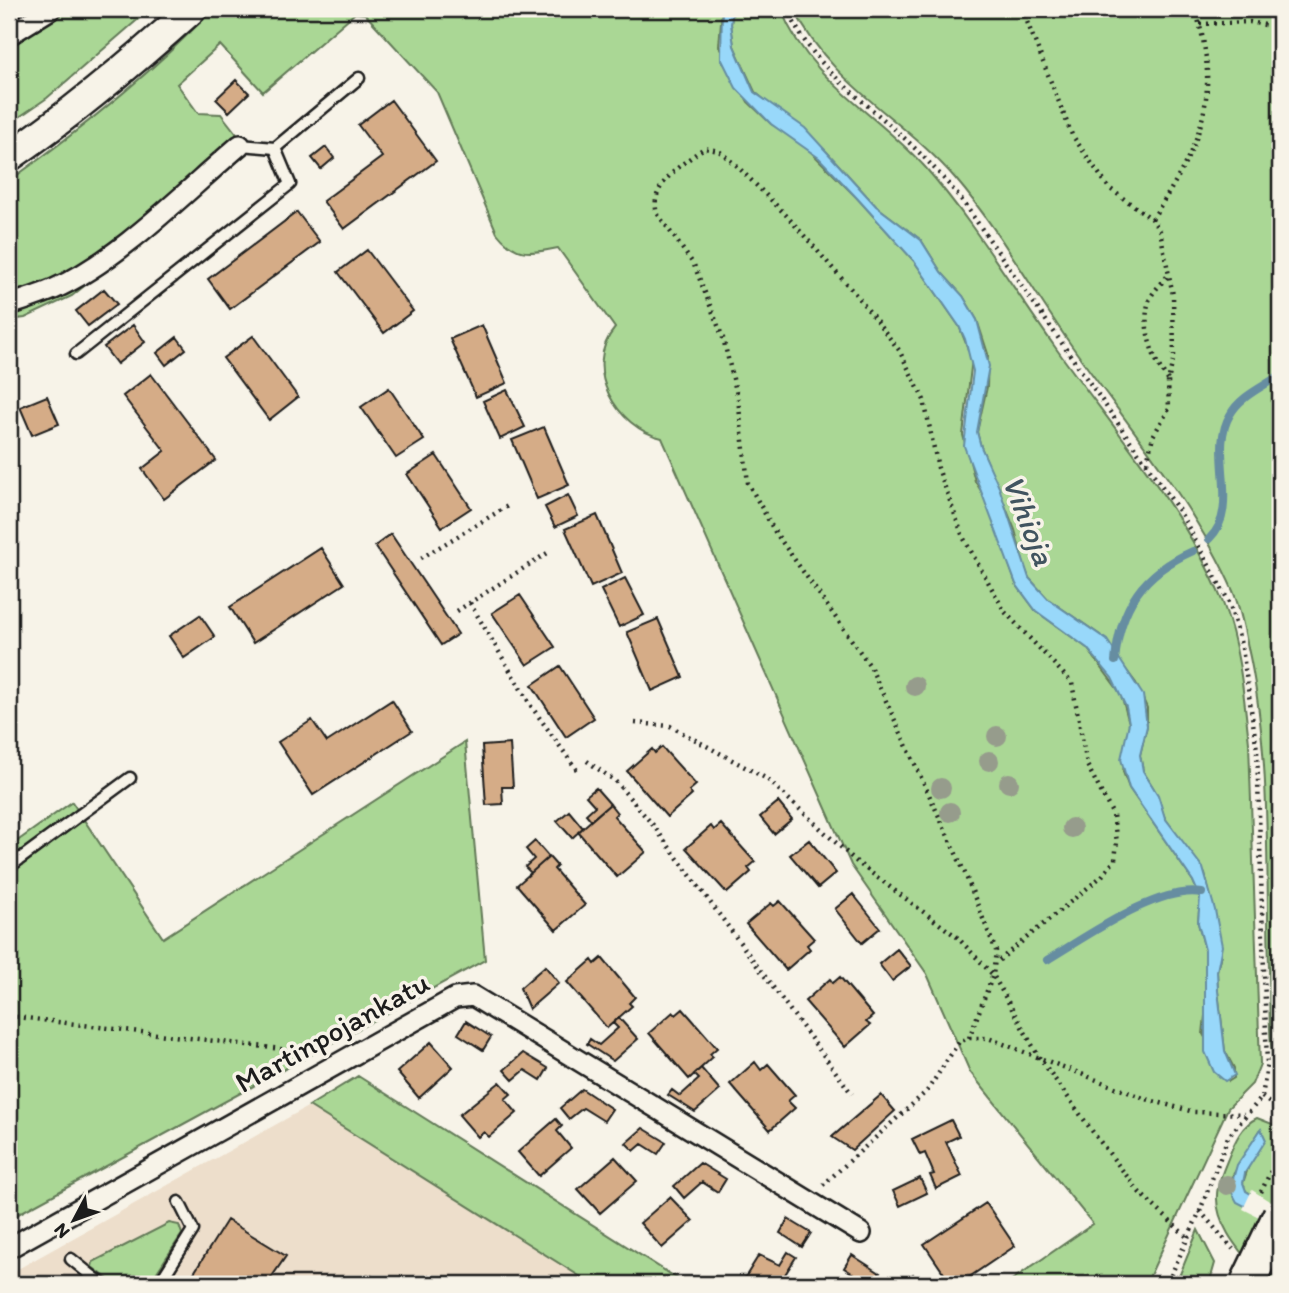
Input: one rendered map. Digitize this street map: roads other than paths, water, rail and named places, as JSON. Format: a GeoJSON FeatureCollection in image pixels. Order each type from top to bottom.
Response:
{"type":"FeatureCollection","features":[{"type":"Feature","properties":{"kind":"highway"},"geometry":{"type":"LineString","coordinates":[[1242,1270],[1280,1215]]}},
{"type":"Feature","properties":{"kind":"main road"},"geometry":{"type":"LineString","coordinates":[[9,157],[75,110],[192,9]]}},
{"type":"Feature","properties":{"kind":"street"},"geometry":{"type":"LineString","coordinates":[[9,35],[51,9]]}},
{"type":"Feature","properties":{"kind":"street"},"geometry":{"type":"LineString","coordinates":[[9,305],[55,289],[121,246],[240,145]]}},
{"type":"Feature","properties":{"kind":"street","name":"Martinpojankatu"},"geometry":{"type":"LineString","coordinates":[[9,1248],[455,998],[473,996],[861,1233]]}},
{"type":"Feature","properties":{"kind":"lane"},"geometry":{"type":"LineString","coordinates":[[240,145],[275,148],[359,78]]}},
{"type":"Feature","properties":{"kind":"lane"},"geometry":{"type":"LineString","coordinates":[[76,354],[290,184],[275,148]]}},
{"type":"Feature","properties":{"kind":"lane"},"geometry":{"type":"LineString","coordinates":[[9,867],[130,778]]}},
{"type":"Feature","properties":{"kind":"lane"},"geometry":{"type":"LineString","coordinates":[[159,1284],[193,1230],[179,1202]]}},
{"type":"Feature","properties":{"kind":"lane"},"geometry":{"type":"LineString","coordinates":[[71,1259],[102,1284]]}},
{"type":"Feature","properties":{"kind":"water"},"geometry":{"type":"Polygon","coordinates":[[[722,9],[733,9],[731,24],[734,46],[754,92],[805,128],[876,206],[921,240],[941,272],[963,296],[977,320],[989,366],[977,432],[999,487],[1029,578],[1048,599],[1107,640],[1143,695],[1147,726],[1140,755],[1143,771],[1158,795],[1165,818],[1203,868],[1222,946],[1217,971],[1218,991],[1225,1051],[1235,1075],[1225,1081],[1214,1072],[1205,1052],[1205,950],[1198,923],[1200,897],[1193,881],[1129,788],[1121,759],[1129,723],[1126,707],[1112,678],[1087,648],[1036,611],[1016,584],[964,446],[973,371],[959,326],[914,261],[857,198],[819,158],[771,124],[736,88],[721,58],[722,9]]]}},
{"type":"Feature","properties":{"kind":"water"},"geometry":{"type":"Polygon","coordinates":[[[1261,1129],[1266,1140],[1245,1173],[1243,1183],[1246,1191],[1259,1199],[1280,1224],[1237,1202],[1230,1189],[1237,1165],[1261,1129]]]}},
{"type":"Feature","properties":{"kind":"waterway"},"geometry":{"type":"LineString","coordinates":[[1209,539],[1223,512],[1222,445],[1224,429],[1230,415],[1246,397],[1280,375]]}},
{"type":"Feature","properties":{"kind":"waterway"},"geometry":{"type":"LineString","coordinates":[[1115,661],[1122,624],[1137,594],[1160,570],[1193,551]]}},
{"type":"Feature","properties":{"kind":"waterway"},"geometry":{"type":"LineString","coordinates":[[1047,960],[1144,905],[1184,893],[1202,893]]}},
{"type":"Feature","properties":{"kind":"water label","name":"Vihioja"},"geometry":{"type":"Point","coordinates":[1029,520]}}]}
